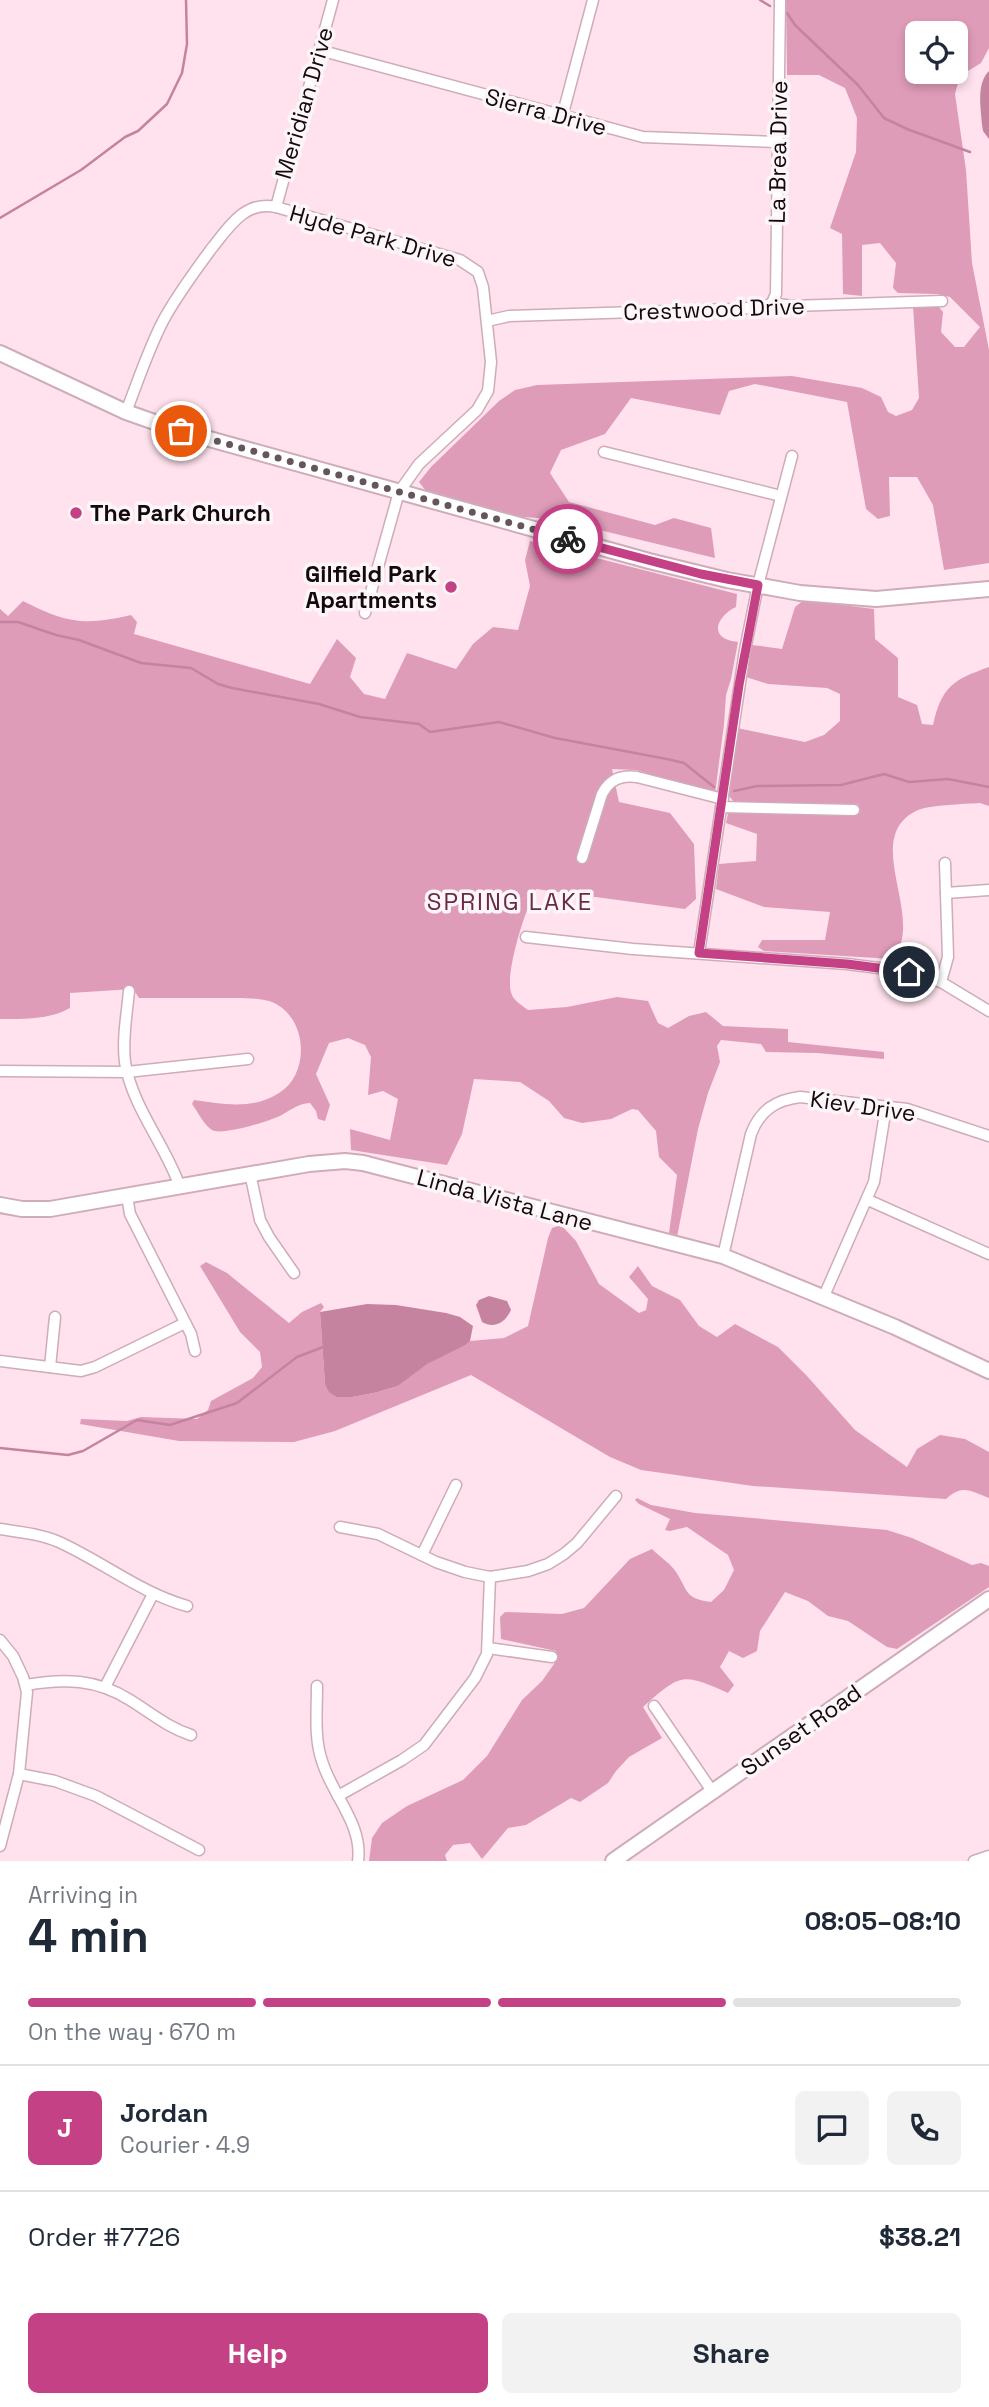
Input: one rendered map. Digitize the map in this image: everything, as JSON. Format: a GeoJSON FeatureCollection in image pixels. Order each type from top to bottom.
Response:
{"type":"FeatureCollection","features":[{"type":"Feature","properties":{"kind":"main road"},"geometry":{"type":"LineString","coordinates":[[0,353],[126,412],[197,436],[649,561],[800,593],[876,599],[989,589]]}},
{"type":"Feature","properties":{"kind":"main road","name":"Linda Vista Lane"},"geometry":{"type":"LineString","coordinates":[[0,1205],[22,1209],[50,1209],[250,1173],[329,1162],[363,1163],[723,1256],[824,1296],[989,1371]]}},
{"type":"Feature","properties":{"kind":"main road","name":"Sunset Road"},"geometry":{"type":"LineString","coordinates":[[613,1861],[989,1599]]}},
{"type":"Feature","properties":{"kind":"street","name":"Meridian Drive"},"geometry":{"type":"LineString","coordinates":[[276,207],[333,0]]}},
{"type":"Feature","properties":{"kind":"street"},"geometry":{"type":"LineString","coordinates":[[562,117],[593,0]]}},
{"type":"Feature","properties":{"kind":"street","name":"La Brea Drive"},"geometry":{"type":"LineString","coordinates":[[772,303],[776,294],[780,0]]}},
{"type":"Feature","properties":{"kind":"street","name":"Sierra Drive"},"geometry":{"type":"LineString","coordinates":[[319,50],[642,137],[778,142]]}},
{"type":"Feature","properties":{"kind":"street","name":"Hyde Park Drive"},"geometry":{"type":"LineString","coordinates":[[126,412],[163,321],[190,277],[226,230],[242,214],[255,206],[276,207],[469,264],[481,278],[491,373],[488,391],[466,423],[412,472],[399,492]]}},
{"type":"Feature","properties":{"kind":"street","name":"Crestwood Drive"},"geometry":{"type":"LineString","coordinates":[[487,321],[509,316],[733,309],[764,307],[772,303],[792,306],[942,301]]}},
{"type":"Feature","properties":{"kind":"street"},"geometry":{"type":"LineString","coordinates":[[604,452],[781,496]]}},
{"type":"Feature","properties":{"kind":"street"},"geometry":{"type":"LineString","coordinates":[[699,953],[739,685],[758,585],[792,456]]}},
{"type":"Feature","properties":{"kind":"street"},"geometry":{"type":"LineString","coordinates":[[365,613],[399,492]]}},
{"type":"Feature","properties":{"kind":"street"},"geometry":{"type":"LineString","coordinates":[[582,858],[606,786],[615,779],[629,776],[722,803],[854,810]]}},
{"type":"Feature","properties":{"kind":"street"},"geometry":{"type":"LineString","coordinates":[[941,982],[948,957],[945,863]]}},
{"type":"Feature","properties":{"kind":"street"},"geometry":{"type":"LineString","coordinates":[[946,893],[989,890]]}},
{"type":"Feature","properties":{"kind":"street"},"geometry":{"type":"LineString","coordinates":[[526,937],[909,972],[941,982],[989,1011]]}},
{"type":"Feature","properties":{"kind":"street"},"geometry":{"type":"LineString","coordinates":[[129,990],[124,1045],[127,1072],[134,1093],[175,1171],[180,1186]]}},
{"type":"Feature","properties":{"kind":"street"},"geometry":{"type":"LineString","coordinates":[[0,1070],[127,1072],[248,1059]]}},
{"type":"Feature","properties":{"kind":"street","name":"Kiev Drive"},"geometry":{"type":"LineString","coordinates":[[723,1256],[751,1134],[759,1116],[786,1098],[800,1097],[923,1113],[989,1136]]}},
{"type":"Feature","properties":{"kind":"street"},"geometry":{"type":"LineString","coordinates":[[824,1296],[868,1200],[879,1162],[886,1107]]}},
{"type":"Feature","properties":{"kind":"street"},"geometry":{"type":"LineString","coordinates":[[250,1173],[260,1220],[294,1273]]}},
{"type":"Feature","properties":{"kind":"street"},"geometry":{"type":"LineString","coordinates":[[127,1196],[131,1214],[191,1334],[195,1351]]}},
{"type":"Feature","properties":{"kind":"street"},"geometry":{"type":"LineString","coordinates":[[868,1200],[989,1254]]}},
{"type":"Feature","properties":{"kind":"street"},"geometry":{"type":"LineString","coordinates":[[50,1367],[55,1317]]}},
{"type":"Feature","properties":{"kind":"street"},"geometry":{"type":"LineString","coordinates":[[0,1361],[81,1371],[95,1367],[185,1323]]}},
{"type":"Feature","properties":{"kind":"street"},"geometry":{"type":"LineString","coordinates":[[422,1555],[456,1485]]}},
{"type":"Feature","properties":{"kind":"street"},"geometry":{"type":"LineString","coordinates":[[340,1527],[378,1534],[452,1568],[490,1577],[527,1571],[548,1564],[577,1543],[616,1496]]}},
{"type":"Feature","properties":{"kind":"street"},"geometry":{"type":"LineString","coordinates":[[0,1529],[58,1542],[153,1594],[187,1606]]}},
{"type":"Feature","properties":{"kind":"street"},"geometry":{"type":"LineString","coordinates":[[338,1796],[424,1745],[475,1678],[484,1664],[488,1648],[490,1577]]}},
{"type":"Feature","properties":{"kind":"street"},"geometry":{"type":"LineString","coordinates":[[105,1686],[153,1594]]}},
{"type":"Feature","properties":{"kind":"street"},"geometry":{"type":"LineString","coordinates":[[0,1640],[13,1656],[26,1685],[26,1713],[19,1774],[0,1846]]}},
{"type":"Feature","properties":{"kind":"street"},"geometry":{"type":"LineString","coordinates":[[488,1648],[552,1657]]}},
{"type":"Feature","properties":{"kind":"street"},"geometry":{"type":"LineString","coordinates":[[26,1685],[67,1679],[105,1686],[174,1729],[191,1735]]}},
{"type":"Feature","properties":{"kind":"street"},"geometry":{"type":"LineString","coordinates":[[317,1686],[321,1759],[359,1841],[358,1861]]}},
{"type":"Feature","properties":{"kind":"street"},"geometry":{"type":"LineString","coordinates":[[654,1706],[712,1791]]}},
{"type":"Feature","properties":{"kind":"street"},"geometry":{"type":"LineString","coordinates":[[19,1774],[55,1781],[96,1796],[199,1850]]}},
{"type":"Feature","properties":{"kind":"street"},"geometry":{"type":"LineString","coordinates":[[974,1861],[989,1856]]}},
{"type":"Feature","properties":{"kind":"shaded area"},"geometry":{"type":"Polygon","coordinates":[[[786,0],[989,0],[989,48],[981,63],[968,71],[968,21],[905,21],[905,84],[958,84],[955,94],[966,170],[972,263],[989,350],[989,563],[944,570],[933,505],[917,477],[889,477],[890,516],[878,519],[866,509],[847,402],[755,384],[729,391],[720,415],[631,398],[605,434],[561,450],[550,473],[569,502],[655,525],[674,518],[711,528],[715,558],[554,519],[522,517],[426,491],[419,482],[431,467],[499,401],[515,390],[537,385],[792,376],[862,388],[881,397],[888,412],[896,416],[912,410],[919,398],[913,306],[938,306],[943,312],[941,332],[955,347],[964,347],[980,327],[950,297],[898,293],[893,288],[896,263],[880,243],[862,245],[862,296],[843,294],[842,234],[830,228],[856,152],[857,118],[845,88],[819,75],[787,75],[786,0]]]}},
{"type":"Feature","properties":{"kind":"shaded area"},"geometry":{"type":"Polygon","coordinates":[[[989,71],[989,139],[983,131],[980,96],[982,82],[989,71]]]}},
{"type":"Feature","properties":{"kind":"shaded area"},"geometry":{"type":"Polygon","coordinates":[[[530,541],[737,594],[736,607],[723,617],[718,631],[728,640],[738,642],[726,695],[715,794],[636,770],[612,769],[619,802],[670,813],[694,844],[696,899],[685,909],[536,889],[513,958],[510,986],[513,997],[528,1010],[567,1007],[617,997],[648,1001],[658,1023],[668,1028],[689,1016],[706,1012],[723,1026],[788,1029],[788,1042],[884,1052],[884,1059],[766,1052],[761,1044],[721,1040],[717,1046],[720,1062],[698,1129],[677,1237],[669,1233],[677,1175],[659,1157],[656,1131],[638,1110],[632,1109],[611,1119],[582,1123],[564,1118],[549,1101],[520,1082],[474,1079],[462,1134],[447,1165],[351,1150],[350,1129],[390,1140],[398,1099],[383,1091],[368,1095],[371,1057],[365,1045],[348,1038],[329,1043],[316,1074],[330,1105],[325,1121],[318,1119],[310,1103],[246,1127],[225,1131],[209,1128],[192,1104],[194,1100],[238,1104],[259,1102],[279,1093],[290,1084],[297,1072],[301,1044],[298,1030],[282,1008],[269,1001],[245,998],[139,998],[133,989],[70,993],[70,1008],[62,1012],[36,1018],[0,1019],[0,609],[8,616],[23,601],[51,614],[76,620],[100,621],[131,615],[137,622],[134,634],[310,684],[337,639],[356,658],[350,677],[364,694],[385,699],[407,653],[456,669],[473,644],[493,627],[518,630],[530,586],[525,560],[530,541]]]}},
{"type":"Feature","properties":{"kind":"shaded area"},"geometry":{"type":"Polygon","coordinates":[[[804,600],[874,609],[875,639],[898,658],[898,697],[917,705],[922,724],[933,725],[940,701],[951,686],[966,676],[989,667],[989,806],[980,803],[929,807],[916,811],[900,824],[894,840],[893,860],[903,923],[901,943],[892,959],[764,951],[758,947],[762,940],[825,940],[830,912],[764,907],[716,889],[719,864],[756,861],[757,834],[726,823],[728,813],[857,816],[858,804],[735,803],[729,796],[737,728],[805,742],[824,735],[840,721],[840,694],[827,688],[768,684],[746,677],[752,645],[782,649],[795,607],[804,600]]]}},
{"type":"Feature","properties":{"kind":"shaded area"},"geometry":{"type":"Polygon","coordinates":[[[561,1225],[576,1241],[599,1284],[639,1313],[646,1310],[648,1299],[629,1277],[638,1266],[652,1286],[680,1300],[699,1326],[717,1337],[735,1324],[778,1347],[855,1430],[907,1467],[917,1449],[940,1435],[965,1439],[989,1452],[989,1498],[967,1490],[952,1494],[946,1499],[753,1486],[641,1470],[610,1457],[471,1375],[335,1431],[294,1442],[179,1441],[80,1424],[81,1419],[197,1419],[208,1410],[211,1401],[253,1378],[262,1367],[260,1352],[240,1332],[200,1266],[206,1262],[227,1273],[289,1323],[302,1312],[321,1303],[324,1307],[320,1312],[325,1384],[352,1397],[398,1386],[426,1364],[470,1341],[504,1338],[528,1326],[548,1238],[552,1228],[561,1225]]]}},
{"type":"Feature","properties":{"kind":"shaded area"},"geometry":{"type":"Polygon","coordinates":[[[489,1296],[507,1301],[511,1310],[506,1318],[495,1325],[482,1322],[476,1305],[479,1300],[489,1296]]]}},
{"type":"Feature","properties":{"kind":"shaded area"},"geometry":{"type":"Polygon","coordinates":[[[367,1304],[396,1305],[460,1317],[473,1326],[470,1341],[427,1364],[398,1386],[352,1397],[337,1397],[329,1392],[325,1384],[320,1312],[367,1304]]]}},
{"type":"Feature","properties":{"kind":"shaded area"},"geometry":{"type":"Polygon","coordinates":[[[637,1498],[651,1505],[695,1513],[887,1530],[912,1538],[972,1565],[981,1563],[989,1566],[989,1587],[897,1649],[887,1647],[848,1621],[828,1616],[808,1601],[785,1592],[760,1631],[757,1651],[743,1658],[729,1651],[720,1667],[734,1685],[728,1693],[690,1680],[682,1680],[666,1688],[643,1707],[662,1738],[629,1757],[608,1783],[580,1802],[571,1798],[526,1825],[508,1828],[482,1859],[470,1843],[453,1845],[445,1855],[447,1861],[369,1861],[372,1838],[382,1823],[407,1806],[463,1780],[487,1756],[522,1700],[542,1681],[554,1664],[556,1651],[501,1639],[500,1617],[505,1612],[562,1614],[584,1608],[630,1559],[652,1549],[674,1569],[691,1596],[711,1602],[724,1590],[734,1570],[728,1555],[687,1527],[665,1530],[670,1519],[639,1504],[635,1500],[637,1498]]]}},
{"type":"Feature","properties":{"kind":"waterway"},"geometry":{"type":"LineString","coordinates":[[0,218],[81,170],[125,137],[138,131],[167,104],[182,73],[187,44],[186,0]]}},
{"type":"Feature","properties":{"kind":"waterway"},"geometry":{"type":"LineString","coordinates":[[760,0],[770,6]]}},
{"type":"Feature","properties":{"kind":"waterway"},"geometry":{"type":"LineString","coordinates":[[787,13],[795,25],[858,85],[884,118],[970,152]]}},
{"type":"Feature","properties":{"kind":"waterway"},"geometry":{"type":"LineString","coordinates":[[0,622],[18,622],[79,640],[141,663],[191,668],[218,684],[232,688],[319,704],[360,717],[419,724],[430,732],[499,722],[555,738],[667,759],[684,763],[714,787]]}},
{"type":"Feature","properties":{"kind":"waterway"},"geometry":{"type":"LineString","coordinates":[[734,791],[757,786],[841,785],[884,774],[909,782],[948,779],[989,787]]}},
{"type":"Feature","properties":{"kind":"waterway"},"geometry":{"type":"LineString","coordinates":[[0,1448],[68,1455],[83,1451],[137,1420],[170,1425],[237,1403],[297,1357],[323,1347]]}},
{"type":"Feature","properties":{"kind":"way so far"},"geometry":{"type":"LineString","coordinates":[[181,431],[568,539]]}},
{"type":"Feature","properties":{"kind":"place","name":"The Park Church"},"geometry":{"type":"Point","coordinates":[76,513]}},
{"type":"Feature","properties":{"kind":"place","name":"Gilfield Park Apartments"},"geometry":{"type":"Point","coordinates":[451,587]}},
{"type":"Feature","properties":{"kind":"district","name":"SPRING LAKE"},"geometry":{"type":"Point","coordinates":[510,901]}},
{"type":"Feature","properties":{"kind":"route"},"geometry":{"type":"LineString","coordinates":[[568,539],[701,574],[758,585],[739,685],[699,953],[847,964],[909,972]]}}]}
